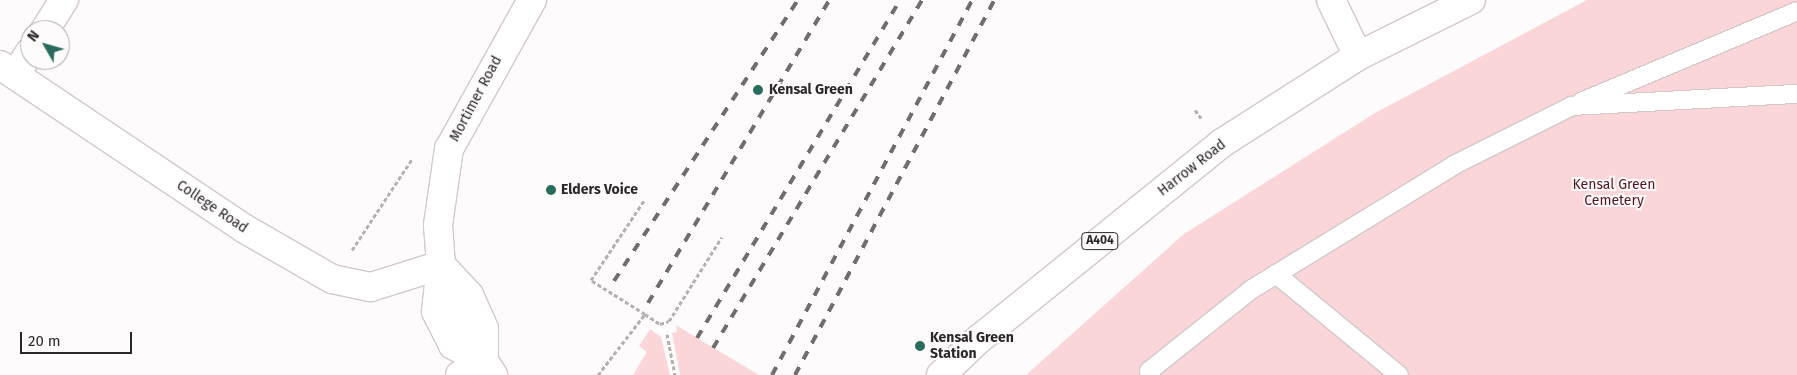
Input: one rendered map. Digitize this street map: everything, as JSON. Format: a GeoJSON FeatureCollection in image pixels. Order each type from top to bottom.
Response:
{"type":"FeatureCollection","features":[{"type":"Feature","properties":{"kind":"main road"},"geometry":{"type":"LineString","coordinates":[[51,20],[64,0]]}},
{"type":"Feature","properties":{"kind":"main road","name":"Mortimer Road"},"geometry":{"type":"LineString","coordinates":[[441,265],[438,225],[449,149],[532,0]]}},
{"type":"Feature","properties":{"kind":"main road"},"geometry":{"type":"LineString","coordinates":[[1331,0],[1358,56]]}},
{"type":"Feature","properties":{"kind":"main road","name":"Harrow Road"},"geometry":{"type":"LineString","coordinates":[[941,375],[979,339],[1222,143],[1358,56],[1470,0]]}},
{"type":"Feature","properties":{"kind":"main road"},"geometry":{"type":"LineString","coordinates":[[7,70],[20,60]]}},
{"type":"Feature","properties":{"kind":"main road","name":"College Road"},"geometry":{"type":"LineString","coordinates":[[7,70],[245,229],[332,279],[371,287],[441,265]]}},
{"type":"Feature","properties":{"kind":"main road"},"geometry":{"type":"LineString","coordinates":[[441,265],[436,311],[453,345],[488,368]]}},
{"type":"Feature","properties":{"kind":"main road"},"geometry":{"type":"LineString","coordinates":[[441,265],[469,295],[484,328],[488,368]]}},
{"type":"Feature","properties":{"kind":"main road"},"geometry":{"type":"LineString","coordinates":[[460,375],[488,368]]}},
{"type":"Feature","properties":{"kind":"lane"},"geometry":{"type":"LineString","coordinates":[[1151,375],[1149,371],[1276,274],[1454,165],[1572,106],[1797,11]]}},
{"type":"Feature","properties":{"kind":"lane"},"geometry":{"type":"LineString","coordinates":[[1572,106],[1797,94]]}},
{"type":"Feature","properties":{"kind":"lane"},"geometry":{"type":"LineString","coordinates":[[1276,274],[1399,375]]}},
{"type":"Feature","properties":{"kind":"path"},"geometry":{"type":"LineString","coordinates":[[1195,110],[1201,118]]}},
{"type":"Feature","properties":{"kind":"path"},"geometry":{"type":"LineString","coordinates":[[332,279],[415,154]]}},
{"type":"Feature","properties":{"kind":"path"},"geometry":{"type":"LineString","coordinates":[[645,199],[591,280],[660,324],[669,321],[722,236]]}},
{"type":"Feature","properties":{"kind":"path"},"geometry":{"type":"LineString","coordinates":[[598,375],[645,314]]}},
{"type":"Feature","properties":{"kind":"path"},"geometry":{"type":"LineString","coordinates":[[667,334],[675,375]]}},
{"type":"Feature","properties":{"kind":"green space","name":"Kensal Green Cemetery"},"geometry":{"type":"Polygon","coordinates":[[[1587,0],[1797,0],[1797,375],[1026,375],[1184,234],[1375,113],[1587,0]]]}},
{"type":"Feature","properties":{"kind":"green space"},"geometry":{"type":"Polygon","coordinates":[[[676,325],[759,375],[680,375],[672,333],[677,332],[676,325]]]}},
{"type":"Feature","properties":{"kind":"green space"},"geometry":{"type":"Polygon","coordinates":[[[650,329],[661,337],[670,375],[633,375],[647,352],[639,346],[650,329]]]}},
{"type":"Feature","properties":{"kind":"railway"},"geometry":{"type":"LineString","coordinates":[[614,281],[798,0]]}},
{"type":"Feature","properties":{"kind":"railway"},"geometry":{"type":"LineString","coordinates":[[648,303],[829,0]]}},
{"type":"Feature","properties":{"kind":"railway"},"geometry":{"type":"LineString","coordinates":[[697,338],[900,0]]}},
{"type":"Feature","properties":{"kind":"railway"},"geometry":{"type":"LineString","coordinates":[[713,348],[922,0]]}},
{"type":"Feature","properties":{"kind":"railway"},"geometry":{"type":"LineString","coordinates":[[772,375],[972,0]]}},
{"type":"Feature","properties":{"kind":"railway"},"geometry":{"type":"LineString","coordinates":[[795,375],[994,0]]}},
{"type":"Feature","properties":{"kind":"place","name":"Kensal Green"},"geometry":{"type":"Point","coordinates":[758,90]}},
{"type":"Feature","properties":{"kind":"place","name":"Elders Voice"},"geometry":{"type":"Point","coordinates":[551,190]}},
{"type":"Feature","properties":{"kind":"place","name":"Kensal Green Station"},"geometry":{"type":"Point","coordinates":[920,346]}}]}
